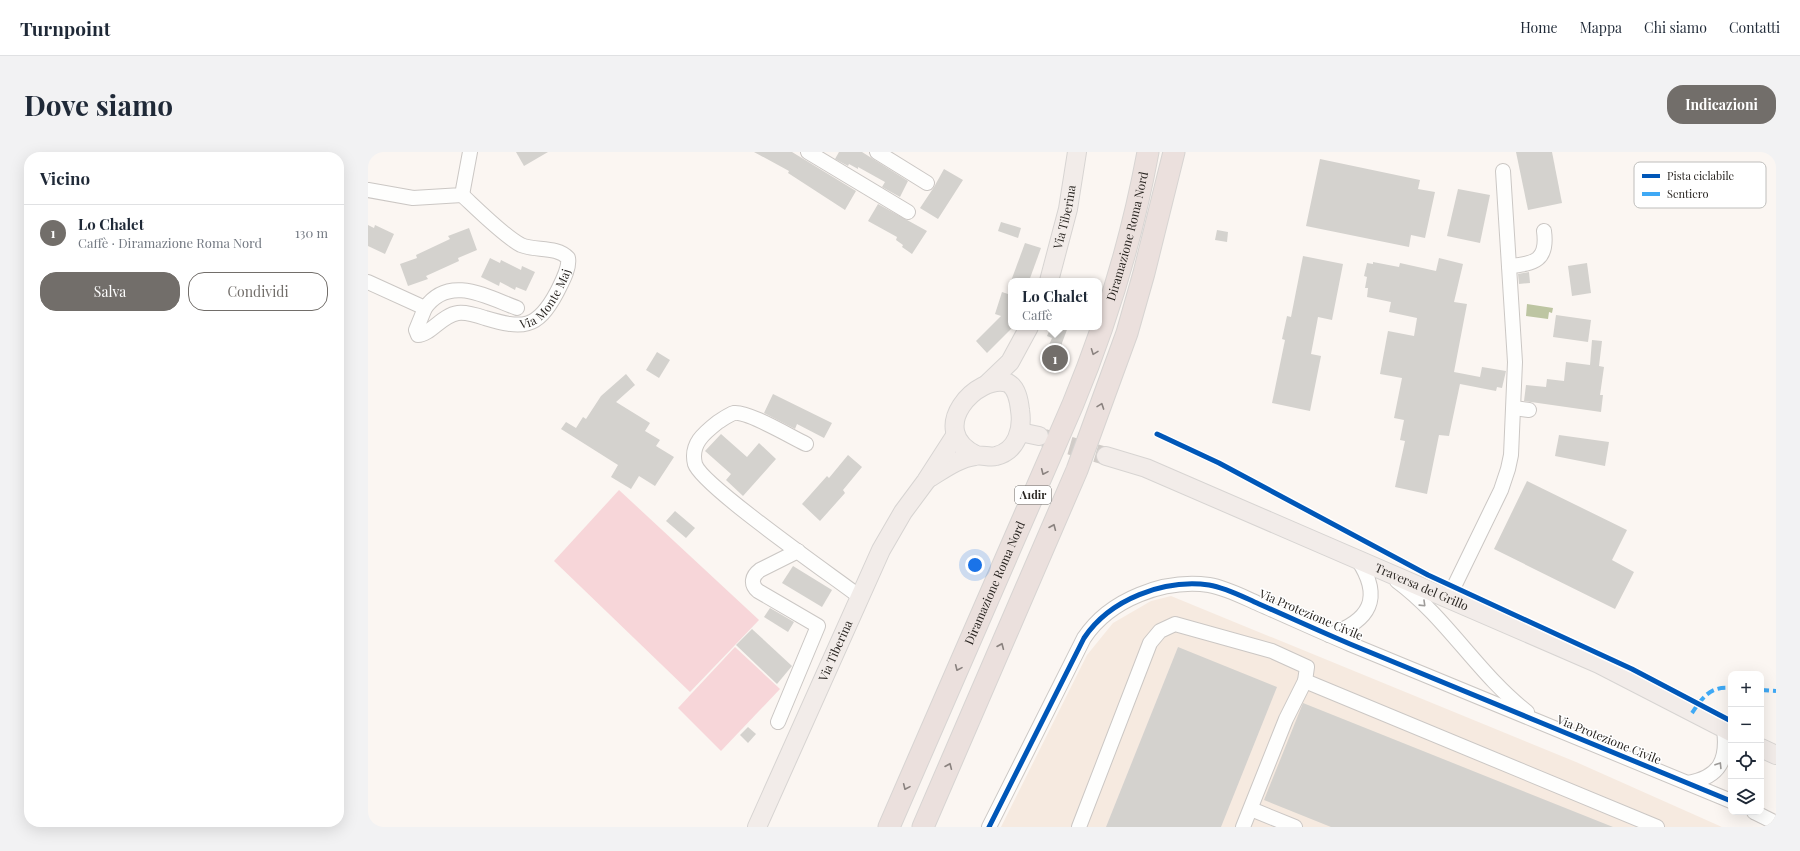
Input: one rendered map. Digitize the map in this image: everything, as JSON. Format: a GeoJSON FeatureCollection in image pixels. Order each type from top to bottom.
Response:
{"type":"FeatureCollection","features":[{"type":"Feature","properties":{"kind":"highway","name":"Diramazione Roma Nord"},"geometry":{"type":"LineString","coordinates":[[1102,327],[1133,221],[1148,152]]}},
{"type":"Feature","properties":{"kind":"highway","name":"Diramazione Roma Nord"},"geometry":{"type":"LineString","coordinates":[[923,827],[1080,463],[1127,333],[1153,240],[1174,152]]}},
{"type":"Feature","properties":{"kind":"highway","name":"Diramazione Roma Nord"},"geometry":{"type":"LineString","coordinates":[[889,827],[1070,411],[1101,330]]}},
{"type":"Feature","properties":{"kind":"main road","name":"Via Tiberina"},"geometry":{"type":"LineString","coordinates":[[1050,278],[1068,209],[1076,152]]}},
{"type":"Feature","properties":{"kind":"main road","name":"Via Tiberina"},"geometry":{"type":"LineString","coordinates":[[756,827],[888,536],[955,436],[954,424],[962,407],[972,394],[988,384],[1003,370],[1027,330]]}},
{"type":"Feature","properties":{"kind":"main road","name":"Via Tiberina"},"geometry":{"type":"LineString","coordinates":[[1015,390],[1020,344]]}},
{"type":"Feature","properties":{"kind":"main road","name":"Via Tiberina"},"geometry":{"type":"LineString","coordinates":[[926,481],[949,466],[976,455],[991,457],[1002,454],[1012,447],[1020,432],[1021,415],[1015,390],[1012,385],[1004,381],[988,384]]}},
{"type":"Feature","properties":{"kind":"main road"},"geometry":{"type":"LineString","coordinates":[[1020,432],[1039,436]]}},
{"type":"Feature","properties":{"kind":"main road"},"geometry":{"type":"LineString","coordinates":[[955,436],[964,448],[976,455]]}},
{"type":"Feature","properties":{"kind":"main road","name":"Traversa del Grillo"},"geometry":{"type":"LineString","coordinates":[[1106,456],[1146,468],[1598,664],[1728,731]]}},
{"type":"Feature","properties":{"kind":"main road"},"geometry":{"type":"LineString","coordinates":[[1764,750],[1776,756]]}},
{"type":"Feature","properties":{"kind":"street"},"geometry":{"type":"LineString","coordinates":[[368,190],[413,198],[462,195],[470,152]]}},
{"type":"Feature","properties":{"kind":"street"},"geometry":{"type":"LineString","coordinates":[[808,152],[908,212]]}},
{"type":"Feature","properties":{"kind":"street"},"geometry":{"type":"LineString","coordinates":[[877,152],[927,183]]}},
{"type":"Feature","properties":{"kind":"street"},"geometry":{"type":"LineString","coordinates":[[1448,599],[1506,477],[1511,449],[1515,362],[1503,171]]}},
{"type":"Feature","properties":{"kind":"street","name":"Via Monte Maj"},"geometry":{"type":"LineString","coordinates":[[462,195],[516,242],[531,248],[563,253],[568,258],[567,268],[553,299],[536,319],[527,324],[511,324],[478,316],[456,313],[442,319],[425,333],[418,335],[416,330],[425,308],[438,297],[460,289],[472,290],[517,308]]}},
{"type":"Feature","properties":{"kind":"street"},"geometry":{"type":"LineString","coordinates":[[1509,266],[1529,264],[1541,256],[1545,248],[1544,231]]}},
{"type":"Feature","properties":{"kind":"street"},"geometry":{"type":"LineString","coordinates":[[368,282],[425,308]]}},
{"type":"Feature","properties":{"kind":"street"},"geometry":{"type":"LineString","coordinates":[[1514,408],[1529,410]]}},
{"type":"Feature","properties":{"kind":"street"},"geometry":{"type":"LineString","coordinates":[[806,444],[748,415],[734,413],[703,434],[697,442],[694,452],[696,465],[702,476],[740,508],[860,597]]}},
{"type":"Feature","properties":{"kind":"street"},"geometry":{"type":"LineString","coordinates":[[778,722],[818,626],[758,591],[754,587],[753,581],[755,575],[760,570],[798,551]]}},
{"type":"Feature","properties":{"kind":"street"},"geometry":{"type":"LineString","coordinates":[[1329,635],[1357,622],[1366,612],[1371,602],[1369,580],[1358,560]]}},
{"type":"Feature","properties":{"kind":"street"},"geometry":{"type":"LineString","coordinates":[[1382,570],[1411,592],[1432,612],[1502,690],[1541,722]]}},
{"type":"Feature","properties":{"kind":"street","name":"Via Protezione Civile"},"geometry":{"type":"LineString","coordinates":[[989,827],[1084,638],[1099,619],[1119,605],[1139,596],[1170,586],[1190,584],[1209,585],[1229,591],[1329,635],[1728,800]]}},
{"type":"Feature","properties":{"kind":"street"},"geometry":{"type":"LineString","coordinates":[[1078,827],[1150,643],[1160,631],[1175,624],[1272,651],[1307,667],[1305,681],[1286,719],[1243,827]]}},
{"type":"Feature","properties":{"kind":"street"},"geometry":{"type":"LineString","coordinates":[[1305,681],[1657,827]]}},
{"type":"Feature","properties":{"kind":"street"},"geometry":{"type":"LineString","coordinates":[[1688,783],[1706,778],[1720,766],[1726,749],[1728,731]]}},
{"type":"Feature","properties":{"kind":"street"},"geometry":{"type":"LineString","coordinates":[[1251,809],[1295,827]]}},
{"type":"Feature","properties":{"kind":"street"},"geometry":{"type":"LineString","coordinates":[[1760,815],[1776,823]]}},
{"type":"Feature","properties":{"kind":"shaded area"},"geometry":{"type":"Polygon","coordinates":[[[1527,304],[1553,308],[1552,313],[1549,312],[1548,319],[1526,316],[1527,304]]]}},
{"type":"Feature","properties":{"kind":"shaded area"},"geometry":{"type":"Polygon","coordinates":[[[619,490],[759,620],[690,692],[554,561],[619,490]]]}},
{"type":"Feature","properties":{"kind":"shaded area"},"geometry":{"type":"Polygon","coordinates":[[[1171,596],[1576,762],[1722,827],[1001,827],[1087,655],[1113,623],[1151,601],[1171,596]]]}},
{"type":"Feature","properties":{"kind":"shaded area"},"geometry":{"type":"Polygon","coordinates":[[[735,647],[780,689],[721,751],[678,708],[735,647]]]}},
{"type":"Feature","properties":{"kind":"building"},"geometry":{"type":"Polygon","coordinates":[[[516,152],[548,152],[524,166],[516,152]]]}},
{"type":"Feature","properties":{"kind":"building"},"geometry":{"type":"Polygon","coordinates":[[[754,152],[792,152],[856,191],[845,210],[788,173],[789,171],[754,152]]]}},
{"type":"Feature","properties":{"kind":"building"},"geometry":{"type":"Polygon","coordinates":[[[839,152],[862,152],[908,181],[900,197],[882,187],[885,182],[858,167],[858,169],[849,164],[848,166],[835,159],[839,152]]]}},
{"type":"Feature","properties":{"kind":"building"},"geometry":{"type":"Polygon","coordinates":[[[1516,152],[1552,152],[1562,203],[1528,210],[1516,152]]]}},
{"type":"Feature","properties":{"kind":"building"},"geometry":{"type":"Polygon","coordinates":[[[1320,159],[1420,180],[1418,189],[1435,192],[1425,238],[1411,235],[1409,247],[1306,226],[1320,159]]]}},
{"type":"Feature","properties":{"kind":"building"},"geometry":{"type":"Polygon","coordinates":[[[944,169],[963,180],[938,219],[920,208],[944,169]]]}},
{"type":"Feature","properties":{"kind":"building"},"geometry":{"type":"Polygon","coordinates":[[[1458,189],[1490,195],[1480,243],[1447,236],[1458,189]]]}},
{"type":"Feature","properties":{"kind":"building"},"geometry":{"type":"Polygon","coordinates":[[[878,204],[927,231],[912,254],[902,247],[903,245],[896,240],[897,237],[868,221],[878,204]]]}},
{"type":"Feature","properties":{"kind":"building"},"geometry":{"type":"Polygon","coordinates":[[[1001,222],[1021,228],[1018,238],[998,231],[1001,222]]]}},
{"type":"Feature","properties":{"kind":"building"},"geometry":{"type":"Polygon","coordinates":[[[368,225],[374,228],[375,225],[394,234],[385,254],[368,246],[368,225]]]}},
{"type":"Feature","properties":{"kind":"building"},"geometry":{"type":"Polygon","coordinates":[[[469,228],[477,250],[458,258],[459,261],[426,276],[428,279],[408,286],[400,264],[417,258],[416,255],[450,239],[448,236],[469,228]]]}},
{"type":"Feature","properties":{"kind":"building"},"geometry":{"type":"Polygon","coordinates":[[[1217,230],[1228,232],[1227,242],[1215,240],[1217,230]]]}},
{"type":"Feature","properties":{"kind":"building"},"geometry":{"type":"Polygon","coordinates":[[[1025,243],[1041,248],[1030,278],[1012,278],[1025,243]]]}},
{"type":"Feature","properties":{"kind":"building"},"geometry":{"type":"Polygon","coordinates":[[[1303,256],[1343,264],[1332,320],[1318,317],[1311,354],[1321,356],[1310,411],[1272,403],[1285,340],[1282,339],[1287,316],[1291,317],[1303,256]]]}},
{"type":"Feature","properties":{"kind":"building"},"geometry":{"type":"Polygon","coordinates":[[[490,258],[500,263],[501,260],[521,270],[522,266],[535,272],[526,291],[516,287],[515,290],[500,282],[499,286],[481,277],[490,258]]]}},
{"type":"Feature","properties":{"kind":"building"},"geometry":{"type":"Polygon","coordinates":[[[1439,258],[1463,264],[1454,302],[1467,304],[1454,372],[1480,377],[1482,367],[1506,371],[1502,388],[1497,387],[1496,391],[1460,384],[1449,436],[1439,435],[1427,494],[1395,487],[1405,441],[1400,440],[1404,420],[1394,418],[1402,378],[1380,374],[1388,331],[1414,336],[1417,318],[1389,312],[1391,302],[1367,297],[1368,288],[1365,288],[1367,277],[1364,276],[1367,263],[1373,264],[1373,262],[1399,267],[1400,263],[1436,271],[1439,258]]]}},
{"type":"Feature","properties":{"kind":"building"},"geometry":{"type":"Polygon","coordinates":[[[1587,263],[1591,293],[1572,296],[1568,266],[1587,263]]]}},
{"type":"Feature","properties":{"kind":"building"},"geometry":{"type":"Polygon","coordinates":[[[1529,272],[1530,283],[1519,284],[1518,274],[1529,272]]]}},
{"type":"Feature","properties":{"kind":"building"},"geometry":{"type":"Polygon","coordinates":[[[1002,292],[1008,294],[1008,330],[1010,330],[987,353],[976,341],[1001,316],[995,314],[1002,292]]]}},
{"type":"Feature","properties":{"kind":"building"},"geometry":{"type":"Polygon","coordinates":[[[1556,315],[1591,320],[1588,342],[1553,337],[1556,315]]]}},
{"type":"Feature","properties":{"kind":"building"},"geometry":{"type":"Polygon","coordinates":[[[1050,330],[1067,330],[1062,343],[1062,370],[1049,370],[1049,345],[1052,338],[1047,336],[1050,330]]]}},
{"type":"Feature","properties":{"kind":"building"},"geometry":{"type":"Polygon","coordinates":[[[1592,340],[1602,341],[1599,366],[1604,367],[1600,395],[1603,395],[1601,412],[1524,401],[1526,385],[1546,387],[1547,379],[1564,381],[1566,362],[1590,365],[1592,340]]]}},
{"type":"Feature","properties":{"kind":"building"},"geometry":{"type":"Polygon","coordinates":[[[657,352],[670,360],[659,378],[646,370],[657,352]]]}},
{"type":"Feature","properties":{"kind":"building"},"geometry":{"type":"Polygon","coordinates":[[[626,374],[635,385],[616,402],[650,423],[645,431],[660,440],[656,446],[674,457],[655,486],[639,476],[631,489],[611,477],[618,465],[561,429],[566,422],[576,428],[583,417],[586,419],[601,396],[626,374]]]}},
{"type":"Feature","properties":{"kind":"building"},"geometry":{"type":"Polygon","coordinates":[[[773,394],[832,423],[824,438],[797,424],[795,429],[764,413],[773,394]]]}},
{"type":"Feature","properties":{"kind":"building"},"geometry":{"type":"Polygon","coordinates":[[[721,434],[747,457],[759,443],[776,459],[743,496],[726,480],[731,474],[705,451],[721,434]]]}},
{"type":"Feature","properties":{"kind":"building"},"geometry":{"type":"Polygon","coordinates":[[[1559,435],[1609,442],[1605,466],[1555,456],[1559,435]]]}},
{"type":"Feature","properties":{"kind":"building"},"geometry":{"type":"Polygon","coordinates":[[[848,455],[862,467],[843,490],[845,493],[820,521],[802,504],[827,476],[829,478],[848,455]]]}},
{"type":"Feature","properties":{"kind":"building"},"geometry":{"type":"Polygon","coordinates":[[[1527,481],[1627,530],[1612,560],[1634,572],[1615,609],[1494,549],[1527,481]]]}},
{"type":"Feature","properties":{"kind":"building"},"geometry":{"type":"Polygon","coordinates":[[[675,511],[695,528],[686,538],[666,521],[675,511]]]}},
{"type":"Feature","properties":{"kind":"building"},"geometry":{"type":"Polygon","coordinates":[[[793,566],[832,590],[822,607],[782,583],[793,566]]]}},
{"type":"Feature","properties":{"kind":"building"},"geometry":{"type":"Polygon","coordinates":[[[770,608],[794,622],[788,632],[764,617],[770,608]]]}},
{"type":"Feature","properties":{"kind":"building"},"geometry":{"type":"Polygon","coordinates":[[[752,629],[792,666],[777,684],[736,645],[752,629]]]}},
{"type":"Feature","properties":{"kind":"building"},"geometry":{"type":"Polygon","coordinates":[[[1178,647],[1277,687],[1221,827],[1106,827],[1178,647]]]}},
{"type":"Feature","properties":{"kind":"building"},"geometry":{"type":"Polygon","coordinates":[[[1303,703],[1613,827],[1331,827],[1264,800],[1303,703]]]}},
{"type":"Feature","properties":{"kind":"building"},"geometry":{"type":"Polygon","coordinates":[[[748,727],[756,734],[748,743],[740,735],[748,727]]]}},
{"type":"Feature","properties":{"kind":"tunnel"},"geometry":{"type":"LineString","coordinates":[[1044,438],[1106,456]]}},
{"type":"Feature","properties":{"kind":"marked path"},"geometry":{"type":"LineString","coordinates":[[1692,713],[1700,702],[1712,691],[1728,688]]}},
{"type":"Feature","properties":{"kind":"marked path"},"geometry":{"type":"LineString","coordinates":[[1764,690],[1776,691]]}},
{"type":"Feature","properties":{"kind":"cycle path"},"geometry":{"type":"LineString","coordinates":[[1157,434],[1219,463],[1428,575],[1632,669],[1728,719]]}},
{"type":"Feature","properties":{"kind":"cycle path"},"geometry":{"type":"LineString","coordinates":[[989,827],[1084,638],[1095,624],[1108,612],[1139,595],[1174,585],[1192,584],[1216,586],[1229,590],[1350,644],[1728,800]]}},
{"type":"Feature","properties":{"kind":"place","name":"Lo Chalet"},"geometry":{"type":"Point","coordinates":[1055,358]}}]}
